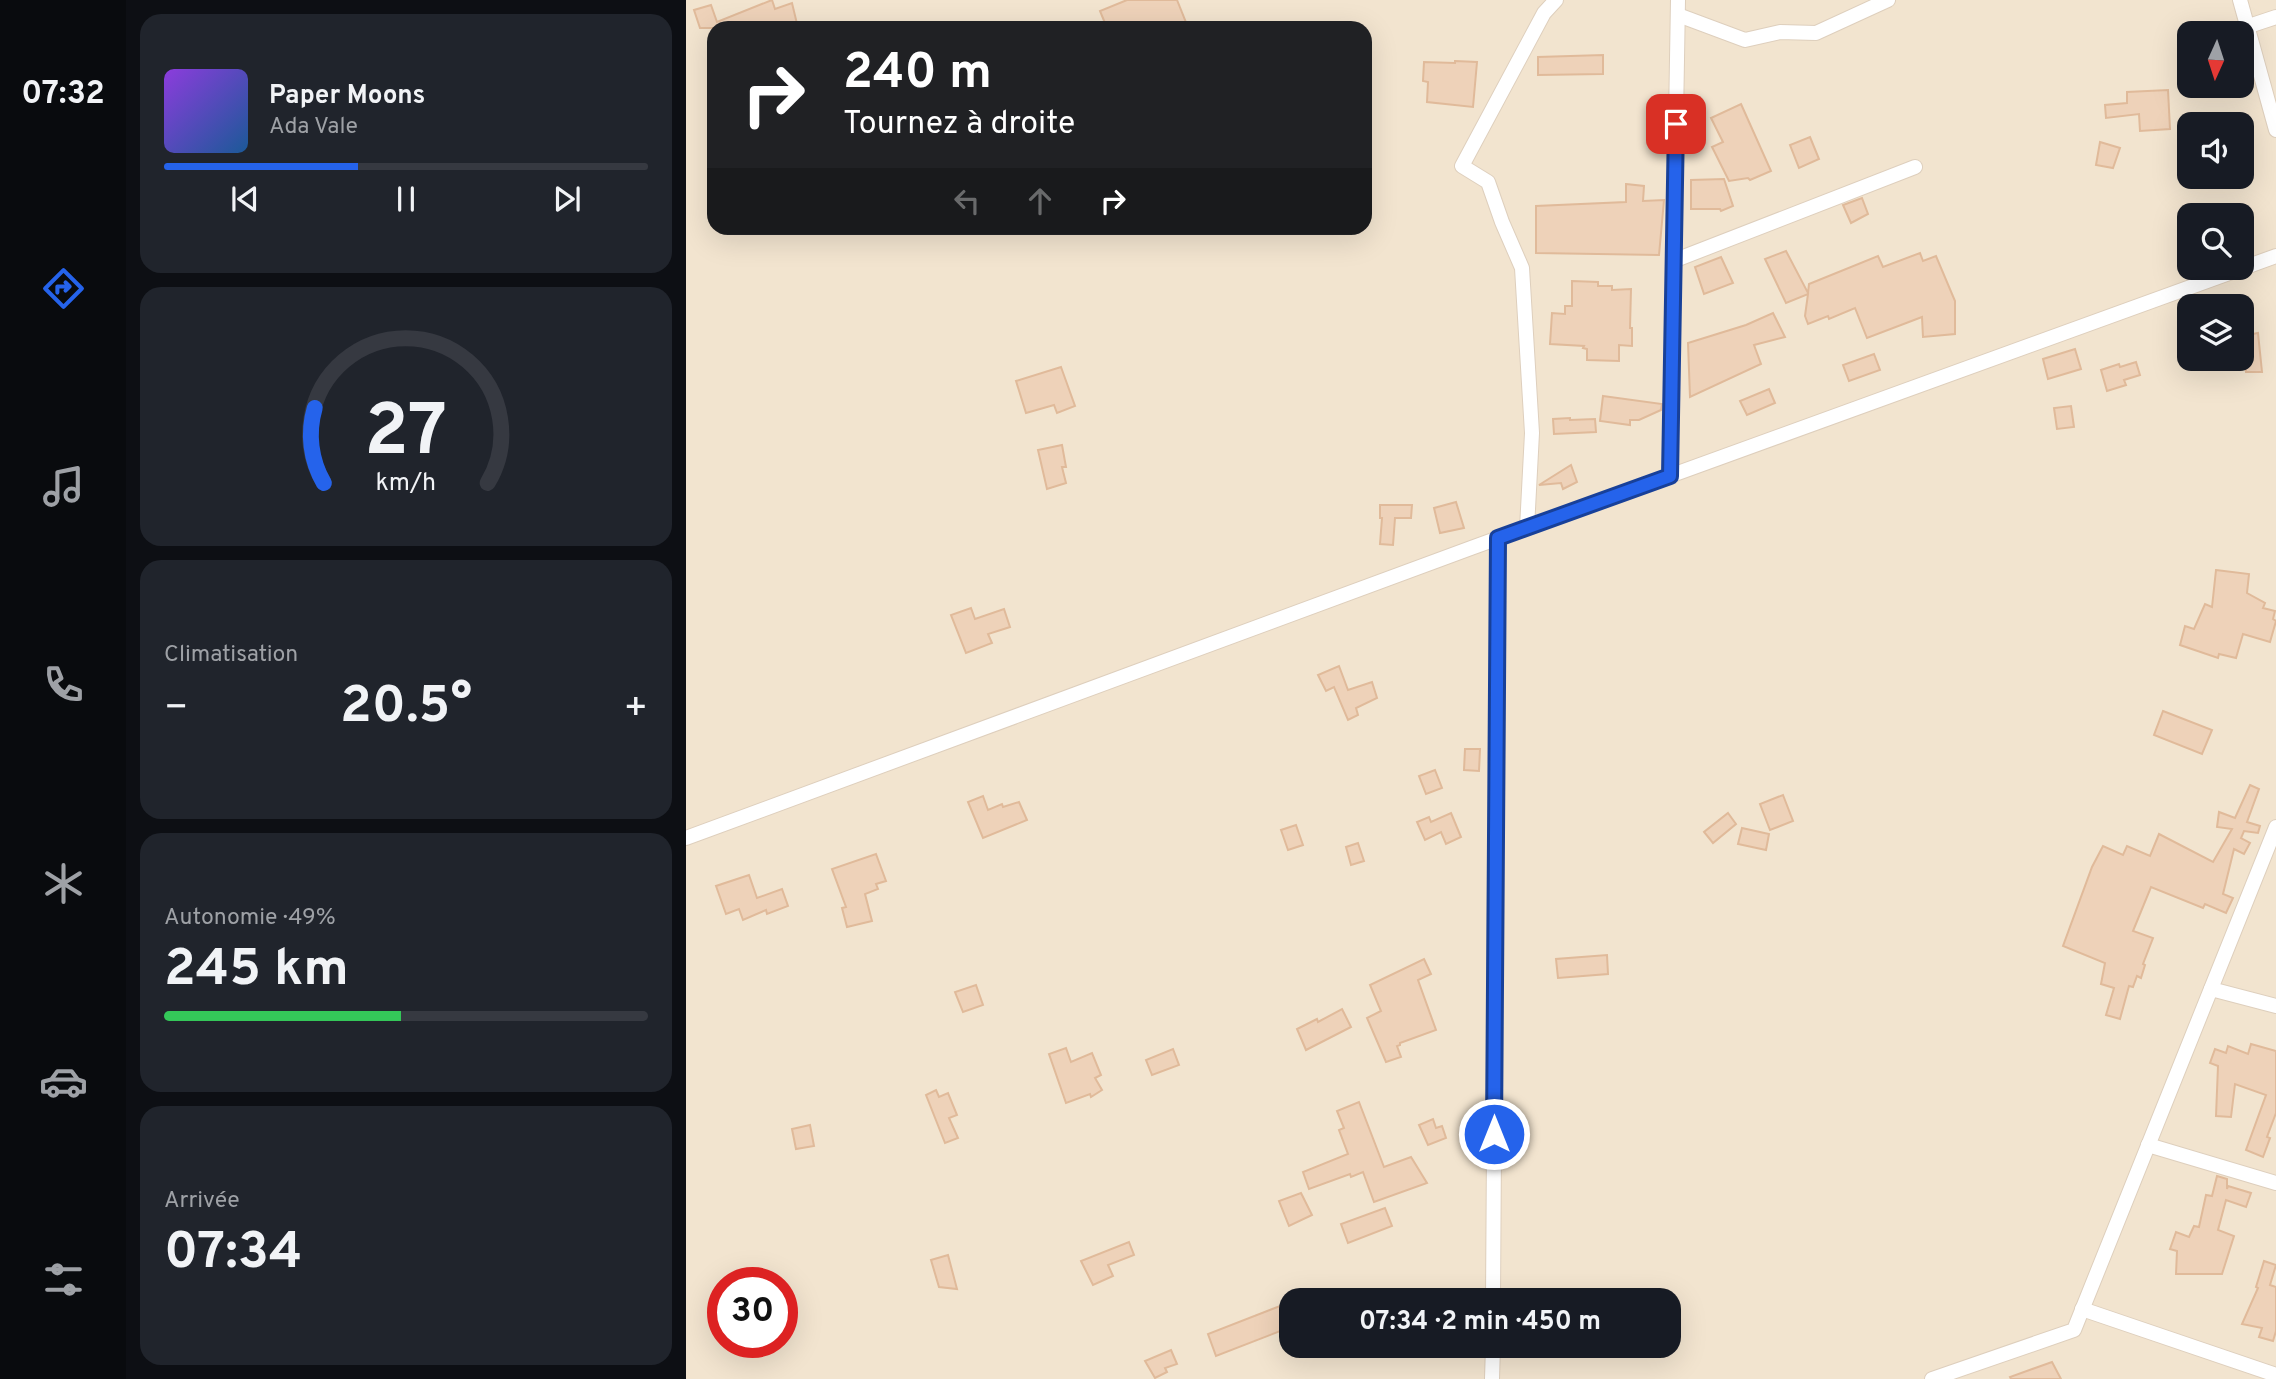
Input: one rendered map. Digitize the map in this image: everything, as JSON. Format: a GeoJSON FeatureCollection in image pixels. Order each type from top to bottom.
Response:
{"type":"FeatureCollection","features":[{"type":"Feature","properties":{"kind":"street"},"geometry":{"type":"LineString","coordinates":[[1527,528],[1532,433],[1522,268],[1488,182],[1462,166],[1544,13],[1556,0]]}},
{"type":"Feature","properties":{"kind":"street"},"geometry":{"type":"LineString","coordinates":[[1670,476],[1678,7],[1745,40],[1780,32],[1816,33],[1888,0]]}},
{"type":"Feature","properties":{"kind":"street"},"geometry":{"type":"LineString","coordinates":[[2240,0],[2247,21]]}},
{"type":"Feature","properties":{"kind":"street"},"geometry":{"type":"LineString","coordinates":[[2254,24],[2276,17]]}},
{"type":"Feature","properties":{"kind":"street"},"geometry":{"type":"LineString","coordinates":[[2254,45],[2276,130]]}},
{"type":"Feature","properties":{"kind":"street"},"geometry":{"type":"LineString","coordinates":[[1673,261],[1915,167]]}},
{"type":"Feature","properties":{"kind":"street"},"geometry":{"type":"LineString","coordinates":[[686,838],[1498,538],[2276,256]]}},
{"type":"Feature","properties":{"kind":"street"},"geometry":{"type":"LineString","coordinates":[[1493,1288],[1498,538]]}},
{"type":"Feature","properties":{"kind":"street"},"geometry":{"type":"LineString","coordinates":[[1932,1379],[2074,1330],[2276,827]]}},
{"type":"Feature","properties":{"kind":"street"},"geometry":{"type":"LineString","coordinates":[[2211,989],[2276,1006]]}},
{"type":"Feature","properties":{"kind":"street"},"geometry":{"type":"LineString","coordinates":[[2148,1145],[2276,1183]]}},
{"type":"Feature","properties":{"kind":"street"},"geometry":{"type":"LineString","coordinates":[[2082,1308],[2276,1375]]}},
{"type":"Feature","properties":{"kind":"street"},"geometry":{"type":"LineString","coordinates":[[1492,1379],[1493,1358]]}},
{"type":"Feature","properties":{"kind":"shaded area"},"geometry":{"type":"Polygon","coordinates":[[[686,0],[2276,0],[2276,1379],[686,1379],[686,0]]]}},
{"type":"Feature","properties":{"kind":"building"},"geometry":{"type":"Polygon","coordinates":[[[772,0],[775,9],[792,3],[796,21],[720,21],[772,0]]]}},
{"type":"Feature","properties":{"kind":"building"},"geometry":{"type":"Polygon","coordinates":[[[1127,0],[1177,0],[1185,21],[1104,21],[1100,11],[1127,0]]]}},
{"type":"Feature","properties":{"kind":"building"},"geometry":{"type":"Polygon","coordinates":[[[711,5],[717,21],[707,21],[707,28],[700,28],[694,10],[711,5]]]}},
{"type":"Feature","properties":{"kind":"building"},"geometry":{"type":"Polygon","coordinates":[[[1603,55],[1603,74],[1538,75],[1538,57],[1603,55]]]}},
{"type":"Feature","properties":{"kind":"building"},"geometry":{"type":"Polygon","coordinates":[[[1424,62],[1477,62],[1473,107],[1427,102],[1428,82],[1423,81],[1424,62]]]}},
{"type":"Feature","properties":{"kind":"building"},"geometry":{"type":"Polygon","coordinates":[[[2168,90],[2170,129],[2140,131],[2139,114],[2106,118],[2105,105],[2127,103],[2127,92],[2168,90]]]}},
{"type":"Feature","properties":{"kind":"building"},"geometry":{"type":"Polygon","coordinates":[[[1741,104],[1771,171],[1750,180],[1729,181],[1712,147],[1723,142],[1711,118],[1741,104]]]}},
{"type":"Feature","properties":{"kind":"building"},"geometry":{"type":"Polygon","coordinates":[[[1810,137],[1819,159],[1799,168],[1790,145],[1810,137]]]}},
{"type":"Feature","properties":{"kind":"building"},"geometry":{"type":"Polygon","coordinates":[[[2100,142],[2120,148],[2113,168],[2096,165],[2100,142]]]}},
{"type":"Feature","properties":{"kind":"building"},"geometry":{"type":"Polygon","coordinates":[[[1724,179],[1733,206],[1721,211],[1691,209],[1691,180],[1724,179]]]}},
{"type":"Feature","properties":{"kind":"building"},"geometry":{"type":"Polygon","coordinates":[[[1626,184],[1644,186],[1643,201],[1664,200],[1659,255],[1536,253],[1536,206],[1626,202],[1626,184]]]}},
{"type":"Feature","properties":{"kind":"building"},"geometry":{"type":"Polygon","coordinates":[[[1862,198],[1868,214],[1851,223],[1843,205],[1862,198]]]}},
{"type":"Feature","properties":{"kind":"building"},"geometry":{"type":"Polygon","coordinates":[[[1786,251],[1808,293],[1809,284],[1878,256],[1883,267],[1920,253],[1923,261],[1936,256],[1955,301],[1955,334],[1923,337],[1922,317],[1867,338],[1855,308],[1808,324],[1805,316],[1808,294],[1786,303],[1765,259],[1786,251]]]}},
{"type":"Feature","properties":{"kind":"building"},"geometry":{"type":"Polygon","coordinates":[[[1721,257],[1733,283],[1704,294],[1695,267],[1721,257]]]}},
{"type":"Feature","properties":{"kind":"building"},"geometry":{"type":"Polygon","coordinates":[[[1572,281],[1598,282],[1598,286],[1612,286],[1612,290],[1631,289],[1632,346],[1619,345],[1619,361],[1587,360],[1587,349],[1583,348],[1584,346],[1550,344],[1552,313],[1565,314],[1565,306],[1572,306],[1572,281]]]}},
{"type":"Feature","properties":{"kind":"building"},"geometry":{"type":"Polygon","coordinates":[[[1773,313],[1785,337],[1754,345],[1761,364],[1690,397],[1688,343],[1746,325],[1773,313]]]}},
{"type":"Feature","properties":{"kind":"building"},"geometry":{"type":"Polygon","coordinates":[[[2258,333],[2262,372],[2246,372],[2254,371],[2254,334],[2258,333]]]}},
{"type":"Feature","properties":{"kind":"building"},"geometry":{"type":"Polygon","coordinates":[[[2075,349],[2081,369],[2048,379],[2043,359],[2075,349]]]}},
{"type":"Feature","properties":{"kind":"building"},"geometry":{"type":"Polygon","coordinates":[[[1874,354],[1880,370],[1849,381],[1843,365],[1874,354]]]}},
{"type":"Feature","properties":{"kind":"building"},"geometry":{"type":"Polygon","coordinates":[[[2136,362],[2140,375],[2124,380],[2126,385],[2107,391],[2101,370],[2136,362]]]}},
{"type":"Feature","properties":{"kind":"building"},"geometry":{"type":"Polygon","coordinates":[[[1061,367],[1075,406],[1057,413],[1054,405],[1026,413],[1016,381],[1061,367]]]}},
{"type":"Feature","properties":{"kind":"building"},"geometry":{"type":"Polygon","coordinates":[[[1769,389],[1775,403],[1747,415],[1740,401],[1769,389]]]}},
{"type":"Feature","properties":{"kind":"building"},"geometry":{"type":"Polygon","coordinates":[[[1603,396],[1662,404],[1661,410],[1639,420],[1630,420],[1630,425],[1600,421],[1603,396]]]}},
{"type":"Feature","properties":{"kind":"building"},"geometry":{"type":"Polygon","coordinates":[[[2071,406],[2074,427],[2057,429],[2054,408],[2071,406]]]}},
{"type":"Feature","properties":{"kind":"building"},"geometry":{"type":"Polygon","coordinates":[[[1553,419],[1595,419],[1596,432],[1554,434],[1553,419]]]}},
{"type":"Feature","properties":{"kind":"building"},"geometry":{"type":"Polygon","coordinates":[[[1062,445],[1066,467],[1062,467],[1066,483],[1047,489],[1038,450],[1062,445]]]}},
{"type":"Feature","properties":{"kind":"building"},"geometry":{"type":"Polygon","coordinates":[[[1571,465],[1577,482],[1563,489],[1561,483],[1539,485],[1571,465]]]}},
{"type":"Feature","properties":{"kind":"building"},"geometry":{"type":"Polygon","coordinates":[[[1456,502],[1464,528],[1440,533],[1434,508],[1456,502]]]}},
{"type":"Feature","properties":{"kind":"building"},"geometry":{"type":"Polygon","coordinates":[[[1380,505],[1412,505],[1411,518],[1395,518],[1393,545],[1380,544],[1380,505]]]}},
{"type":"Feature","properties":{"kind":"building"},"geometry":{"type":"Polygon","coordinates":[[[2216,570],[2249,574],[2247,593],[2265,603],[2263,608],[2275,611],[2273,619],[2276,621],[2270,642],[2243,634],[2236,658],[2219,654],[2218,658],[2180,645],[2185,626],[2194,629],[2205,604],[2212,607],[2216,570]]]}},
{"type":"Feature","properties":{"kind":"building"},"geometry":{"type":"Polygon","coordinates":[[[971,608],[975,619],[1004,609],[1010,627],[988,634],[992,643],[966,653],[951,615],[971,608]]]}},
{"type":"Feature","properties":{"kind":"building"},"geometry":{"type":"Polygon","coordinates":[[[1339,666],[1348,690],[1372,682],[1377,698],[1356,708],[1358,715],[1348,720],[1334,687],[1326,691],[1318,675],[1339,666]]]}},
{"type":"Feature","properties":{"kind":"building"},"geometry":{"type":"Polygon","coordinates":[[[2163,711],[2212,730],[2202,754],[2154,735],[2163,711]]]}},
{"type":"Feature","properties":{"kind":"building"},"geometry":{"type":"Polygon","coordinates":[[[1465,749],[1480,749],[1479,771],[1464,770],[1465,749]]]}},
{"type":"Feature","properties":{"kind":"building"},"geometry":{"type":"Polygon","coordinates":[[[1435,770],[1442,788],[1426,794],[1419,776],[1435,770]]]}},
{"type":"Feature","properties":{"kind":"building"},"geometry":{"type":"Polygon","coordinates":[[[2250,785],[2259,789],[2247,822],[2260,826],[2258,833],[2244,831],[2241,838],[2250,843],[2244,854],[2234,849],[2223,894],[2233,898],[2226,913],[2205,904],[2203,908],[2151,887],[2133,931],[2153,938],[2143,964],[2145,965],[2141,978],[2137,976],[2133,987],[2129,986],[2120,1019],[2106,1015],[2114,988],[2101,984],[2105,963],[2063,946],[2092,867],[2103,846],[2123,855],[2127,846],[2150,856],[2159,834],[2213,862],[2232,829],[2217,827],[2219,812],[2235,818],[2250,785]]]}},
{"type":"Feature","properties":{"kind":"building"},"geometry":{"type":"Polygon","coordinates":[[[1783,795],[1793,821],[1770,830],[1760,804],[1783,795]]]}},
{"type":"Feature","properties":{"kind":"building"},"geometry":{"type":"Polygon","coordinates":[[[983,796],[988,810],[1002,804],[1003,807],[1019,802],[1027,820],[983,838],[968,802],[983,796]]]}},
{"type":"Feature","properties":{"kind":"building"},"geometry":{"type":"Polygon","coordinates":[[[1451,813],[1461,837],[1446,844],[1441,832],[1425,840],[1417,822],[1429,817],[1431,822],[1451,813]]]}},
{"type":"Feature","properties":{"kind":"building"},"geometry":{"type":"Polygon","coordinates":[[[1728,813],[1736,824],[1713,843],[1704,832],[1728,813]]]}},
{"type":"Feature","properties":{"kind":"building"},"geometry":{"type":"Polygon","coordinates":[[[1296,825],[1303,845],[1288,850],[1281,830],[1296,825]]]}},
{"type":"Feature","properties":{"kind":"building"},"geometry":{"type":"Polygon","coordinates":[[[1742,828],[1769,834],[1766,850],[1738,844],[1742,828]]]}},
{"type":"Feature","properties":{"kind":"building"},"geometry":{"type":"Polygon","coordinates":[[[1358,843],[1364,861],[1351,865],[1346,847],[1358,843]]]}},
{"type":"Feature","properties":{"kind":"building"},"geometry":{"type":"Polygon","coordinates":[[[876,854],[886,881],[876,884],[878,889],[865,894],[872,921],[847,927],[842,908],[846,907],[832,869],[876,854]]]}},
{"type":"Feature","properties":{"kind":"building"},"geometry":{"type":"Polygon","coordinates":[[[749,875],[757,898],[782,889],[788,906],[767,914],[766,910],[743,920],[739,909],[726,914],[716,886],[749,875]]]}},
{"type":"Feature","properties":{"kind":"building"},"geometry":{"type":"Polygon","coordinates":[[[1607,955],[1608,974],[1558,978],[1556,959],[1607,955]]]}},
{"type":"Feature","properties":{"kind":"building"},"geometry":{"type":"Polygon","coordinates":[[[1424,959],[1431,974],[1418,980],[1436,1030],[1400,1043],[1397,1046],[1401,1057],[1386,1062],[1367,1018],[1381,1011],[1370,985],[1424,959]]]}},
{"type":"Feature","properties":{"kind":"building"},"geometry":{"type":"Polygon","coordinates":[[[976,985],[983,1005],[963,1012],[955,992],[976,985]]]}},
{"type":"Feature","properties":{"kind":"building"},"geometry":{"type":"Polygon","coordinates":[[[1342,1009],[1351,1027],[1306,1050],[1297,1029],[1317,1019],[1318,1022],[1342,1009]]]}},
{"type":"Feature","properties":{"kind":"building"},"geometry":{"type":"Polygon","coordinates":[[[2251,1044],[2276,1051],[2276,1113],[2263,1157],[2246,1150],[2266,1095],[2235,1084],[2231,1117],[2216,1116],[2218,1066],[2210,1063],[2215,1049],[2226,1053],[2228,1046],[2248,1054],[2251,1044]]]}},
{"type":"Feature","properties":{"kind":"building"},"geometry":{"type":"Polygon","coordinates":[[[1066,1048],[1071,1062],[1092,1053],[1101,1075],[1095,1078],[1102,1090],[1091,1097],[1090,1094],[1066,1103],[1049,1054],[1066,1048]]]}},
{"type":"Feature","properties":{"kind":"building"},"geometry":{"type":"Polygon","coordinates":[[[1173,1049],[1179,1065],[1152,1075],[1146,1060],[1173,1049]]]}},
{"type":"Feature","properties":{"kind":"building"},"geometry":{"type":"Polygon","coordinates":[[[936,1090],[939,1097],[948,1093],[957,1115],[949,1118],[958,1138],[945,1143],[926,1095],[936,1090]]]}},
{"type":"Feature","properties":{"kind":"building"},"geometry":{"type":"Polygon","coordinates":[[[1359,1102],[1384,1167],[1411,1157],[1427,1183],[1374,1202],[1363,1172],[1309,1189],[1303,1172],[1348,1154],[1339,1130],[1344,1128],[1337,1111],[1359,1102]]]}},
{"type":"Feature","properties":{"kind":"building"},"geometry":{"type":"Polygon","coordinates":[[[1433,1119],[1436,1128],[1442,1126],[1446,1138],[1428,1145],[1419,1125],[1433,1119]]]}},
{"type":"Feature","properties":{"kind":"building"},"geometry":{"type":"Polygon","coordinates":[[[810,1125],[814,1146],[796,1149],[792,1129],[810,1125]]]}},
{"type":"Feature","properties":{"kind":"building"},"geometry":{"type":"Polygon","coordinates":[[[2217,1176],[2227,1179],[2227,1189],[2228,1186],[2251,1193],[2246,1207],[2226,1200],[2218,1230],[2234,1236],[2222,1274],[2176,1274],[2177,1251],[2170,1249],[2176,1232],[2189,1237],[2194,1226],[2199,1227],[2206,1195],[2212,1196],[2217,1176]]]}},
{"type":"Feature","properties":{"kind":"building"},"geometry":{"type":"Polygon","coordinates":[[[1301,1193],[1312,1215],[1289,1226],[1279,1201],[1301,1193]]]}},
{"type":"Feature","properties":{"kind":"building"},"geometry":{"type":"Polygon","coordinates":[[[1385,1208],[1392,1226],[1348,1243],[1341,1224],[1385,1208]]]}},
{"type":"Feature","properties":{"kind":"building"},"geometry":{"type":"Polygon","coordinates":[[[1129,1242],[1134,1255],[1108,1265],[1113,1276],[1093,1285],[1081,1261],[1129,1242]]]}},
{"type":"Feature","properties":{"kind":"building"},"geometry":{"type":"Polygon","coordinates":[[[948,1255],[957,1289],[939,1287],[931,1260],[948,1255]]]}},
{"type":"Feature","properties":{"kind":"building"},"geometry":{"type":"Polygon","coordinates":[[[2264,1261],[2276,1265],[2270,1285],[2276,1287],[2276,1331],[2273,1341],[2259,1337],[2262,1328],[2242,1324],[2258,1288],[2256,1287],[2264,1261]]]}},
{"type":"Feature","properties":{"kind":"building"},"geometry":{"type":"Polygon","coordinates":[[[1279,1306],[1279,1332],[1216,1356],[1208,1334],[1279,1306]]]}},
{"type":"Feature","properties":{"kind":"building"},"geometry":{"type":"Polygon","coordinates":[[[1171,1350],[1177,1364],[1165,1368],[1167,1372],[1155,1378],[1145,1361],[1171,1350]]]}},
{"type":"Feature","properties":{"kind":"building"},"geometry":{"type":"Polygon","coordinates":[[[2052,1362],[2061,1379],[2010,1377],[2052,1362]]]}},
{"type":"Feature","properties":{"kind":"route"},"geometry":{"type":"LineString","coordinates":[[1494,1134],[1498,538],[1670,476],[1676,124]]}}]}
